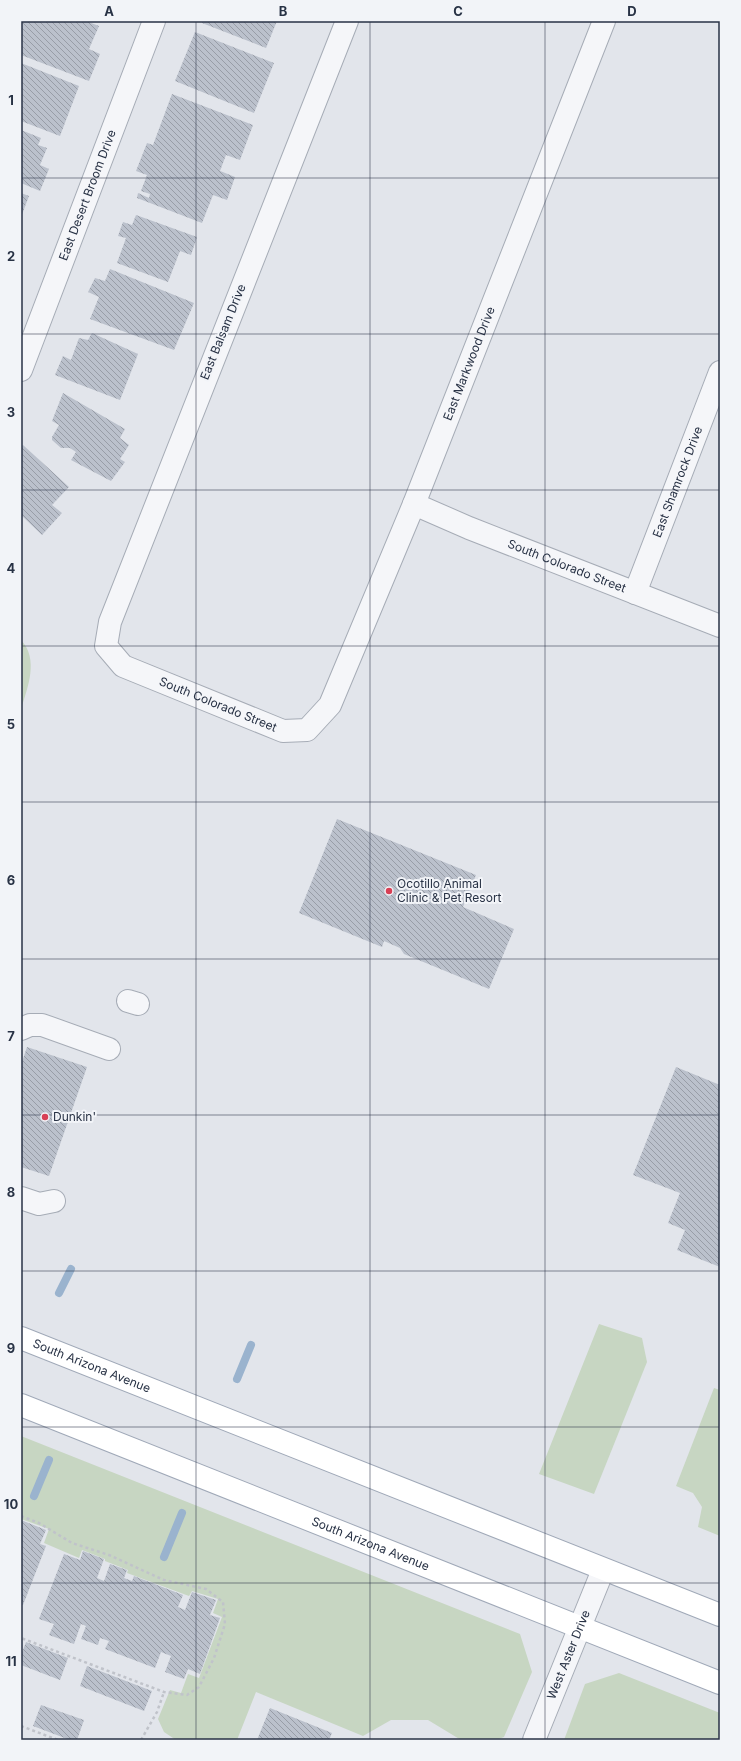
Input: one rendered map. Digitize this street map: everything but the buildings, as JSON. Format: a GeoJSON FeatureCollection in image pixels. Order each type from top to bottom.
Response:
{"type":"FeatureCollection","features":[{"type":"Feature","properties":{"kind":"main road","name":"South Arizona Avenue"},"geometry":{"type":"LineString","coordinates":[[21,1338],[720,1616]]}},
{"type":"Feature","properties":{"kind":"main road","name":"South Arizona Avenue"},"geometry":{"type":"LineString","coordinates":[[21,1405],[720,1683]]}},
{"type":"Feature","properties":{"kind":"street","name":"East Desert Broom Drive"},"geometry":{"type":"LineString","coordinates":[[21,370],[154,21]]}},
{"type":"Feature","properties":{"kind":"street","name":"East Balsam Drive"},"geometry":{"type":"LineString","coordinates":[[106,646],[110,622],[347,21]]}},
{"type":"Feature","properties":{"kind":"street","name":"East Markwood Drive"},"geometry":{"type":"LineString","coordinates":[[330,705],[414,504],[604,21]]}},
{"type":"Feature","properties":{"kind":"street","name":"East Shamrock Drive"},"geometry":{"type":"LineString","coordinates":[[635,593],[720,372]]}},
{"type":"Feature","properties":{"kind":"street","name":"South Colorado Street"},"geometry":{"type":"LineString","coordinates":[[414,504],[469,528],[720,626]]}},
{"type":"Feature","properties":{"kind":"street","name":"South Colorado Street"},"geometry":{"type":"LineString","coordinates":[[106,646],[123,666],[283,731],[307,730],[330,705]]}},
{"type":"Feature","properties":{"kind":"street"},"geometry":{"type":"LineString","coordinates":[[21,1029],[30,1025],[42,1025],[109,1049]]}},
{"type":"Feature","properties":{"kind":"street"},"geometry":{"type":"LineString","coordinates":[[21,1198],[39,1204],[54,1201]]}},
{"type":"Feature","properties":{"kind":"street","name":"West Aster Drive"},"geometry":{"type":"LineString","coordinates":[[534,1740],[603,1570]]}},
{"type":"Feature","properties":{"kind":"path"},"geometry":{"type":"LineString","coordinates":[[21,1516],[39,1523],[72,1543],[110,1555],[164,1580],[206,1589],[223,1602],[225,1624],[214,1658],[199,1687],[187,1695],[164,1692],[21,1638]]}},
{"type":"Feature","properties":{"kind":"path"},"geometry":{"type":"LineString","coordinates":[[141,1740],[157,1712],[164,1692]]}},
{"type":"Feature","properties":{"kind":"path"},"geometry":{"type":"LineString","coordinates":[[21,1726],[58,1740]]}},
{"type":"Feature","properties":{"kind":"green space"},"geometry":{"type":"Polygon","coordinates":[[[21,640],[30,656],[31,664],[29,683],[21,709],[21,640]]]}},
{"type":"Feature","properties":{"kind":"green space"},"geometry":{"type":"Polygon","coordinates":[[[599,1324],[642,1338],[647,1362],[594,1494],[539,1474],[599,1324]]]}},
{"type":"Feature","properties":{"kind":"green space"},"geometry":{"type":"Polygon","coordinates":[[[714,1388],[720,1390],[720,1536],[698,1527],[702,1507],[693,1493],[676,1486],[714,1388]]]}},
{"type":"Feature","properties":{"kind":"green space"},"geometry":{"type":"Polygon","coordinates":[[[21,1436],[520,1634],[532,1672],[504,1737],[496,1740],[461,1740],[428,1720],[391,1720],[363,1736],[256,1692],[237,1740],[176,1740],[164,1732],[158,1719],[170,1690],[181,1693],[188,1674],[199,1678],[222,1617],[213,1613],[218,1599],[192,1591],[189,1596],[127,1573],[128,1570],[82,1550],[79,1558],[44,1543],[49,1529],[21,1519],[21,1436]]]}},
{"type":"Feature","properties":{"kind":"green space"},"geometry":{"type":"Polygon","coordinates":[[[619,1673],[720,1713],[720,1740],[564,1740],[585,1684],[619,1673]]]}},
{"type":"Feature","properties":{"kind":"waterway"},"geometry":{"type":"LineString","coordinates":[[59,1293],[71,1269]]}},
{"type":"Feature","properties":{"kind":"waterway"},"geometry":{"type":"LineString","coordinates":[[237,1379],[251,1345]]}},
{"type":"Feature","properties":{"kind":"waterway"},"geometry":{"type":"LineString","coordinates":[[34,1496],[49,1460]]}},
{"type":"Feature","properties":{"kind":"waterway"},"geometry":{"type":"LineString","coordinates":[[164,1557],[182,1513]]}},
{"type":"Feature","properties":{"kind":"place","name":"Ocotillo Animal Clinic & Pet Resort"},"geometry":{"type":"Point","coordinates":[389,891]}},
{"type":"Feature","properties":{"kind":"place","name":"Dunkin'"},"geometry":{"type":"Point","coordinates":[45,1117]}}]}
